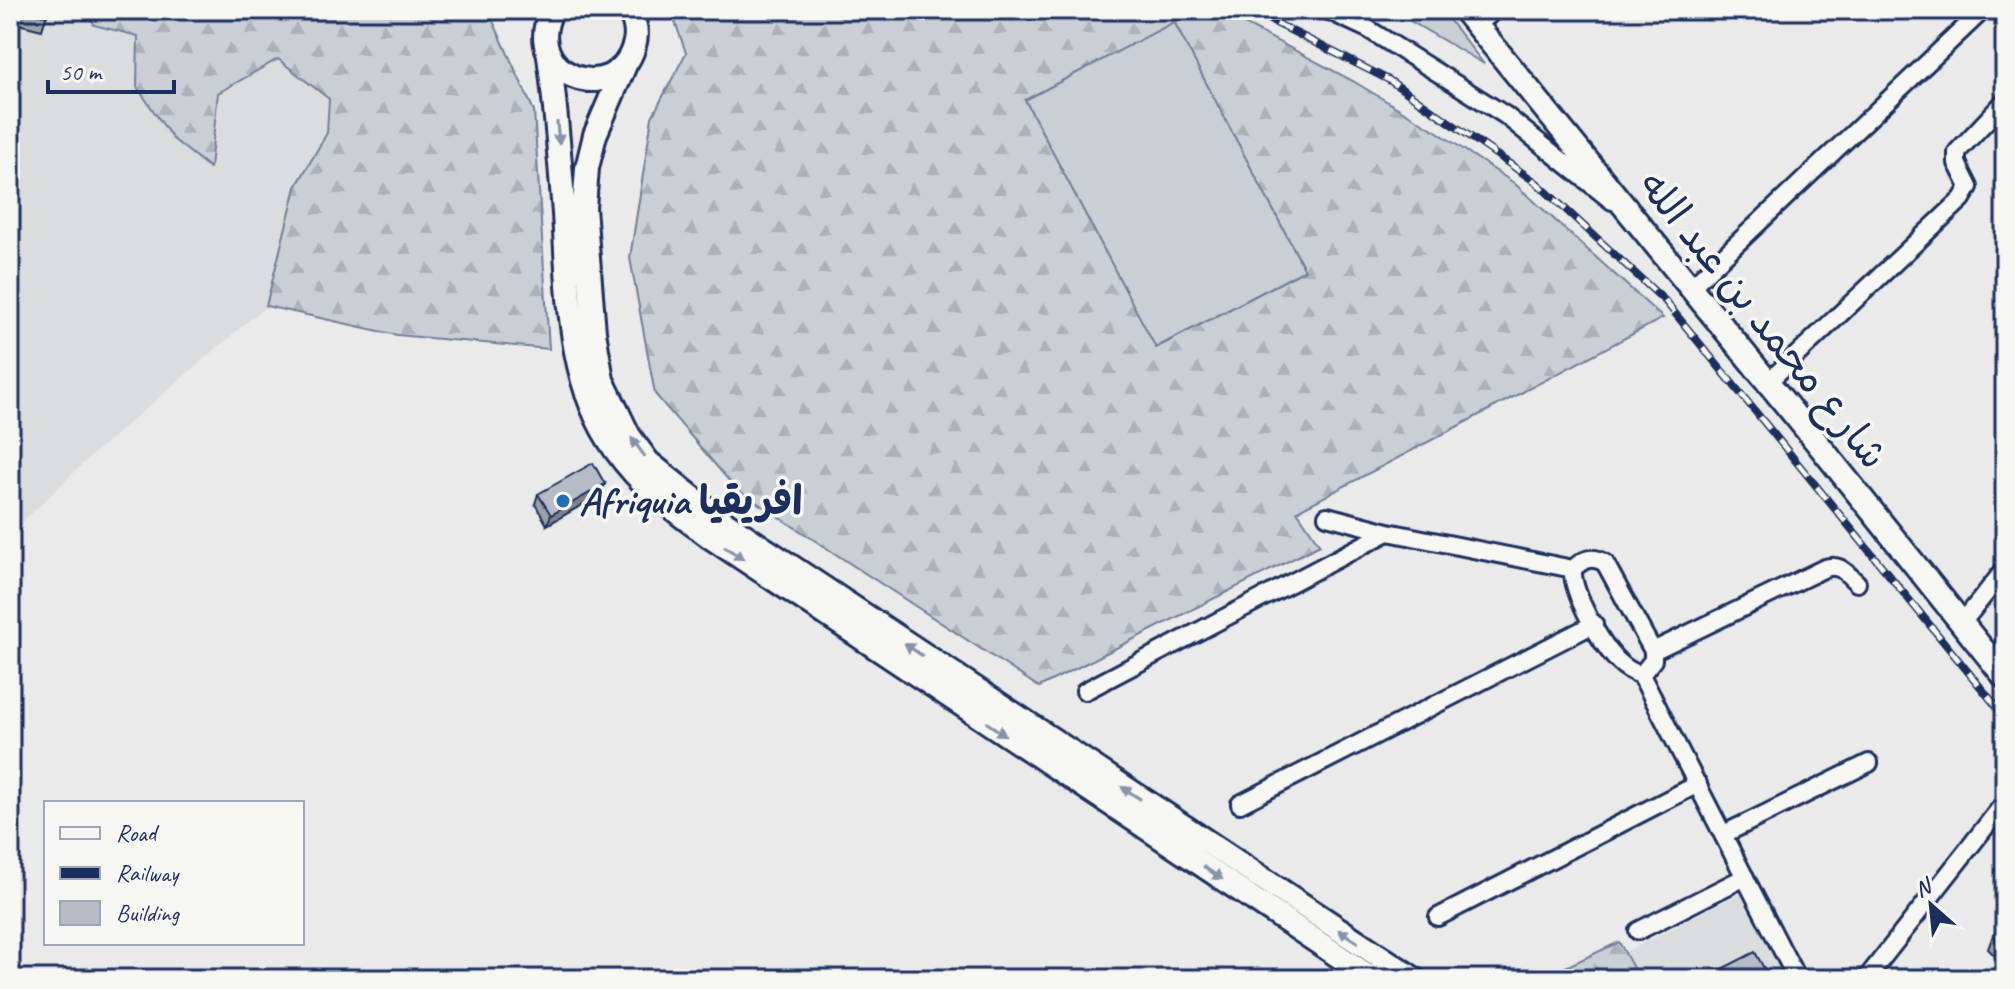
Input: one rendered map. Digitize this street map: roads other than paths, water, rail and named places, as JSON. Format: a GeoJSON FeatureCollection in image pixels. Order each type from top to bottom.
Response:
{"type":"FeatureCollection","features":[{"type":"Feature","properties":{"kind":"street"},"geometry":{"type":"LineString","coordinates":[[552,10],[545,26],[545,41],[558,126],[572,332],[581,376],[598,419],[613,447],[636,476],[672,509],[709,536],[1373,979]]}},
{"type":"Feature","properties":{"kind":"street"},"geometry":{"type":"LineString","coordinates":[[629,10],[636,27],[636,41],[595,135],[587,168],[584,208],[594,332],[602,380],[629,436],[648,462],[718,518],[1414,979]]}},
{"type":"Feature","properties":{"kind":"street"},"geometry":{"type":"LineString","coordinates":[[1327,10],[1368,29],[1505,115],[1635,219]]}},
{"type":"Feature","properties":{"kind":"street"},"geometry":{"type":"LineString","coordinates":[[1470,18],[1495,10]]}},
{"type":"Feature","properties":{"kind":"street"},"geometry":{"type":"LineString","coordinates":[[1690,288],[1983,10]]}},
{"type":"Feature","properties":{"kind":"street","name":"شارع محمد بن عبد الله"},"geometry":{"type":"LineString","coordinates":[[1470,18],[2004,672]]}},
{"type":"Feature","properties":{"kind":"street"},"geometry":{"type":"LineString","coordinates":[[549,56],[570,76],[584,80],[599,80],[625,65]]}},
{"type":"Feature","properties":{"kind":"street"},"geometry":{"type":"LineString","coordinates":[[1768,382],[1962,199],[1969,187],[1957,163],[1957,152],[2005,101]]}},
{"type":"Feature","properties":{"kind":"street"},"geometry":{"type":"LineString","coordinates":[[1327,516],[1388,532],[1573,569]]}},
{"type":"Feature","properties":{"kind":"street"},"geometry":{"type":"LineString","coordinates":[[1085,691],[1388,532]]}},
{"type":"Feature","properties":{"kind":"street"},"geometry":{"type":"LineString","coordinates":[[1641,675],[1653,660],[1653,651],[1605,563],[1597,558],[1587,558],[1573,569],[1572,580],[1615,658],[1630,671],[1641,675],[1797,979]]}},
{"type":"Feature","properties":{"kind":"street"},"geometry":{"type":"LineString","coordinates":[[1653,651],[1825,568],[1841,568],[1857,583]]}},
{"type":"Feature","properties":{"kind":"street"},"geometry":{"type":"LineString","coordinates":[[1962,623],[2005,569]]}},
{"type":"Feature","properties":{"kind":"street"},"geometry":{"type":"LineString","coordinates":[[1240,804],[1594,624]]}},
{"type":"Feature","properties":{"kind":"street"},"geometry":{"type":"LineString","coordinates":[[1724,834],[1869,763]]}},
{"type":"Feature","properties":{"kind":"street"},"geometry":{"type":"LineString","coordinates":[[1438,917],[1698,784]]}},
{"type":"Feature","properties":{"kind":"street"},"geometry":{"type":"LineString","coordinates":[[1866,979],[2005,802]]}},
{"type":"Feature","properties":{"kind":"street"},"geometry":{"type":"LineString","coordinates":[[1638,931],[1745,877]]}},
{"type":"Feature","properties":{"kind":"railway"},"geometry":{"type":"LineString","coordinates":[[1250,10],[1389,80],[1537,183],[1665,301],[2005,717]]}},
{"type":"Feature","properties":{"kind":"place","name":"Afriquia افريقيا"},"geometry":{"type":"Point","coordinates":[563,501]}}]}
